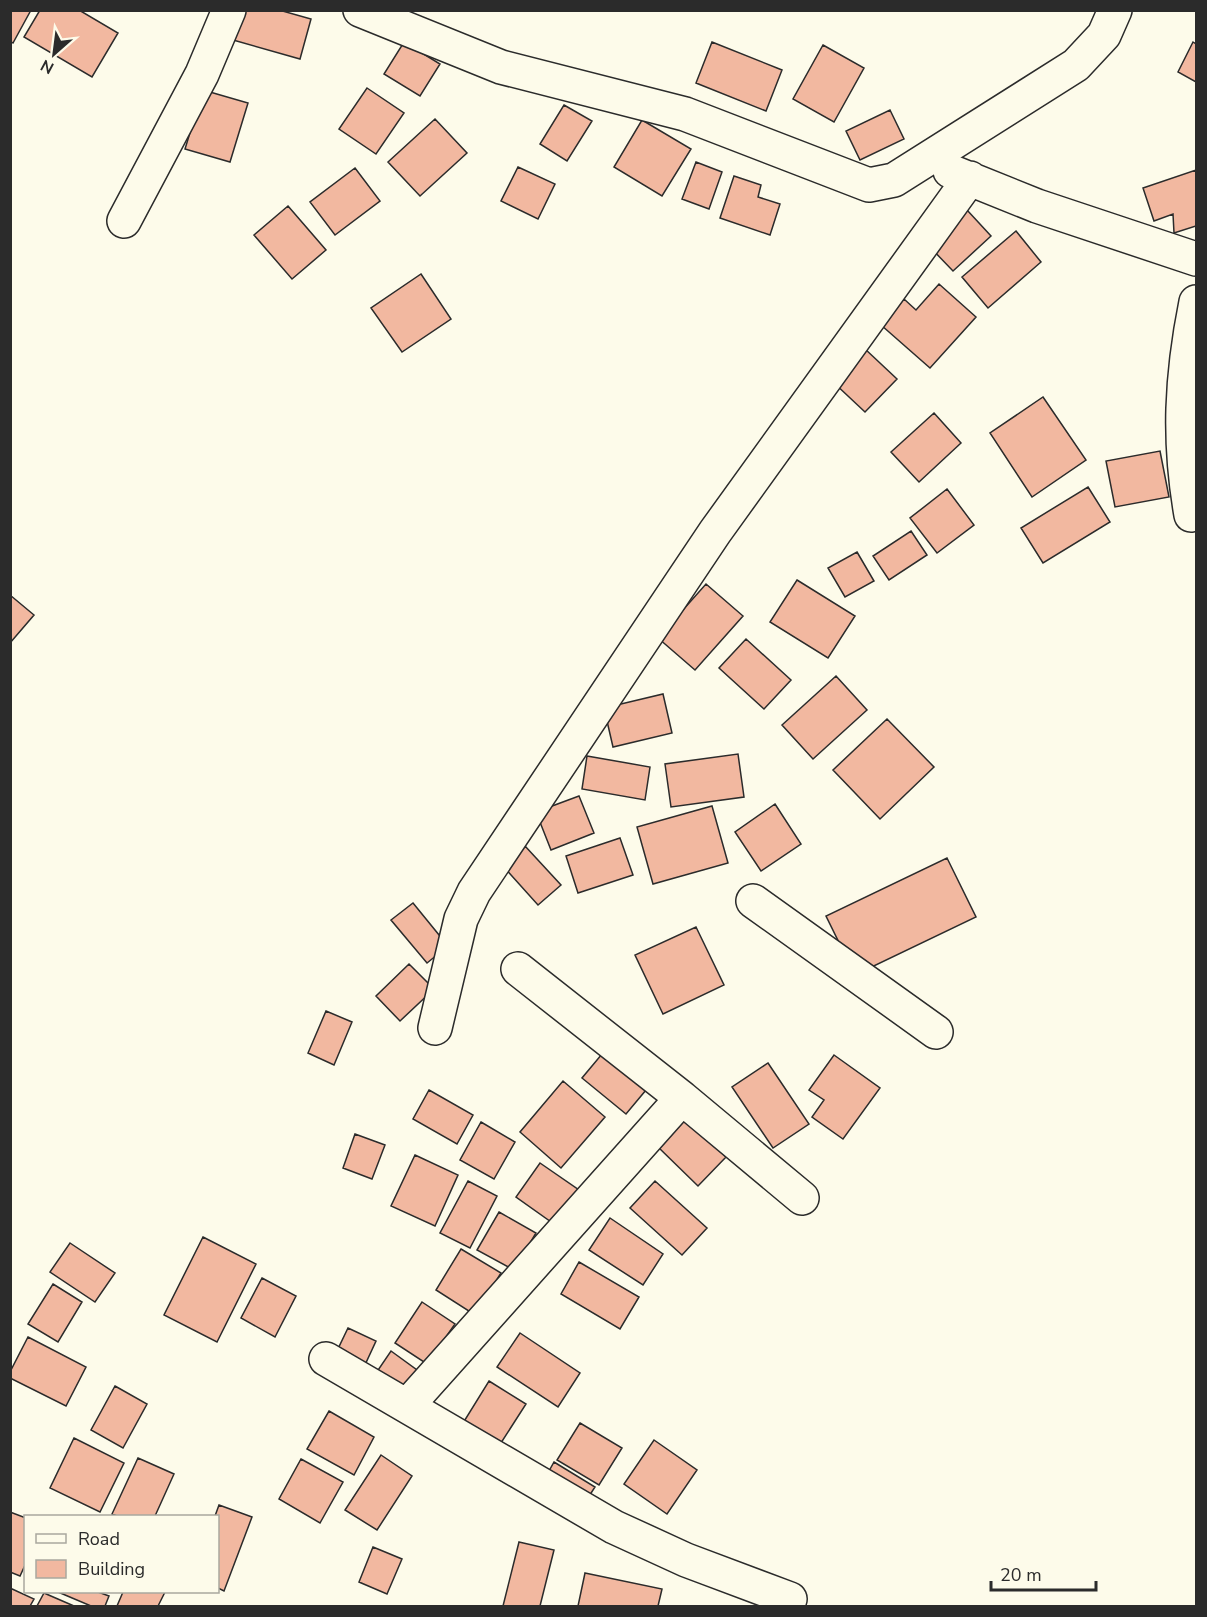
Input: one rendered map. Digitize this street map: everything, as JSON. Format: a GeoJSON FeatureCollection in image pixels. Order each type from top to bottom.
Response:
{"type":"FeatureCollection","features":[{"type":"Feature","properties":{"kind":"street"},"geometry":{"type":"LineString","coordinates":[[124,220],[202,74],[229,10]]}},
{"type":"Feature","properties":{"kind":"street"},"geometry":{"type":"LineString","coordinates":[[360,10],[501,67],[685,114],[869,185],[894,180],[1076,65],[1104,35],[1115,10]]}},
{"type":"Feature","properties":{"kind":"street"},"geometry":{"type":"LineString","coordinates":[[921,162],[970,178],[1037,206],[1197,259]]}},
{"type":"Feature","properties":{"kind":"street"},"geometry":{"type":"LineString","coordinates":[[435,1028],[461,919],[474,892],[715,532],[970,178]]}},
{"type":"Feature","properties":{"kind":"street"},"geometry":{"type":"LineString","coordinates":[[1191,515],[1182,466],[1182,400],[1189,336],[1197,302]]}},
{"type":"Feature","properties":{"kind":"street"},"geometry":{"type":"LineString","coordinates":[[753,901],[936,1032]]}},
{"type":"Feature","properties":{"kind":"street"},"geometry":{"type":"LineString","coordinates":[[518,969],[682,1098],[802,1198]]}},
{"type":"Feature","properties":{"kind":"street"},"geometry":{"type":"LineString","coordinates":[[407,1406],[682,1098]]}},
{"type":"Feature","properties":{"kind":"street"},"geometry":{"type":"LineString","coordinates":[[326,1359],[614,1527],[686,1560],[790,1599]]}},
{"type":"Feature","properties":{"kind":"building"},"geometry":{"type":"Polygon","coordinates":[[[10,10],[31,10],[13,43],[10,41],[10,10]]]}},
{"type":"Feature","properties":{"kind":"building"},"geometry":{"type":"Polygon","coordinates":[[[40,10],[79,10],[118,33],[92,77],[24,37],[40,10]]]}},
{"type":"Feature","properties":{"kind":"building"},"geometry":{"type":"Polygon","coordinates":[[[242,10],[279,10],[311,19],[300,59],[233,40],[242,10]]]}},
{"type":"Feature","properties":{"kind":"building"},"geometry":{"type":"Polygon","coordinates":[[[404,42],[440,64],[420,96],[384,74],[404,42]]]}},
{"type":"Feature","properties":{"kind":"building"},"geometry":{"type":"Polygon","coordinates":[[[712,42],[782,70],[766,111],[696,83],[712,42]]]}},
{"type":"Feature","properties":{"kind":"building"},"geometry":{"type":"Polygon","coordinates":[[[1193,42],[1196,44],[1196,82],[1178,72],[1193,42]]]}},
{"type":"Feature","properties":{"kind":"building"},"geometry":{"type":"Polygon","coordinates":[[[823,45],[864,68],[834,122],[793,99],[823,45]]]}},
{"type":"Feature","properties":{"kind":"building"},"geometry":{"type":"Polygon","coordinates":[[[367,88],[404,113],[376,154],[339,129],[367,88]]]}},
{"type":"Feature","properties":{"kind":"building"},"geometry":{"type":"Polygon","coordinates":[[[203,90],[248,103],[230,162],[185,149],[203,90]]]}},
{"type":"Feature","properties":{"kind":"building"},"geometry":{"type":"Polygon","coordinates":[[[564,105],[592,121],[567,161],[540,144],[564,105]]]}},
{"type":"Feature","properties":{"kind":"building"},"geometry":{"type":"Polygon","coordinates":[[[890,110],[904,139],[860,160],[846,131],[890,110]]]}},
{"type":"Feature","properties":{"kind":"building"},"geometry":{"type":"Polygon","coordinates":[[[435,119],[467,153],[420,196],[388,162],[435,119]]]}},
{"type":"Feature","properties":{"kind":"building"},"geometry":{"type":"Polygon","coordinates":[[[642,120],[691,149],[662,196],[614,167],[642,120]]]}},
{"type":"Feature","properties":{"kind":"building"},"geometry":{"type":"Polygon","coordinates":[[[696,162],[722,172],[709,209],[682,199],[696,162]]]}},
{"type":"Feature","properties":{"kind":"building"},"geometry":{"type":"Polygon","coordinates":[[[518,167],[555,184],[538,219],[501,201],[518,167]]]}},
{"type":"Feature","properties":{"kind":"building"},"geometry":{"type":"Polygon","coordinates":[[[355,168],[380,201],[335,235],[310,202],[355,168]]]}},
{"type":"Feature","properties":{"kind":"building"},"geometry":{"type":"Polygon","coordinates":[[[1196,170],[1196,226],[1174,233],[1173,214],[1154,221],[1143,188],[1196,170]]]}},
{"type":"Feature","properties":{"kind":"building"},"geometry":{"type":"Polygon","coordinates":[[[734,176],[761,185],[758,197],[780,204],[770,235],[720,218],[734,176]]]}},
{"type":"Feature","properties":{"kind":"building"},"geometry":{"type":"Polygon","coordinates":[[[288,206],[326,250],[292,279],[254,235],[288,206]]]}},
{"type":"Feature","properties":{"kind":"building"},"geometry":{"type":"Polygon","coordinates":[[[967,210],[991,236],[953,271],[929,246],[967,210]]]}},
{"type":"Feature","properties":{"kind":"building"},"geometry":{"type":"Polygon","coordinates":[[[1016,231],[1041,262],[988,308],[962,277],[1016,231]]]}},
{"type":"Feature","properties":{"kind":"building"},"geometry":{"type":"Polygon","coordinates":[[[421,274],[451,319],[402,352],[371,308],[421,274]]]}},
{"type":"Feature","properties":{"kind":"building"},"geometry":{"type":"Polygon","coordinates":[[[939,284],[976,317],[930,368],[881,325],[904,299],[916,310],[939,284]]]}},
{"type":"Feature","properties":{"kind":"building"},"geometry":{"type":"Polygon","coordinates":[[[864,348],[897,379],[865,412],[832,381],[864,348]]]}},
{"type":"Feature","properties":{"kind":"building"},"geometry":{"type":"Polygon","coordinates":[[[1043,397],[1086,460],[1032,497],[990,433],[1043,397]]]}},
{"type":"Feature","properties":{"kind":"building"},"geometry":{"type":"Polygon","coordinates":[[[934,413],[961,443],[919,482],[891,452],[934,413]]]}},
{"type":"Feature","properties":{"kind":"building"},"geometry":{"type":"Polygon","coordinates":[[[1160,451],[1169,497],[1115,507],[1106,461],[1160,451]]]}},
{"type":"Feature","properties":{"kind":"building"},"geometry":{"type":"Polygon","coordinates":[[[1088,487],[1110,522],[1043,563],[1021,528],[1088,487]]]}},
{"type":"Feature","properties":{"kind":"building"},"geometry":{"type":"Polygon","coordinates":[[[947,489],[974,525],[937,553],[910,518],[947,489]]]}},
{"type":"Feature","properties":{"kind":"building"},"geometry":{"type":"Polygon","coordinates":[[[911,531],[927,555],[889,580],[873,556],[911,531]]]}},
{"type":"Feature","properties":{"kind":"building"},"geometry":{"type":"Polygon","coordinates":[[[857,552],[874,581],[845,597],[828,568],[857,552]]]}},
{"type":"Feature","properties":{"kind":"building"},"geometry":{"type":"Polygon","coordinates":[[[797,580],[855,616],[828,658],[770,622],[797,580]]]}},
{"type":"Feature","properties":{"kind":"building"},"geometry":{"type":"Polygon","coordinates":[[[706,584],[743,616],[695,670],[658,638],[706,584]]]}},
{"type":"Feature","properties":{"kind":"building"},"geometry":{"type":"Polygon","coordinates":[[[10,595],[34,615],[10,643],[10,595]]]}},
{"type":"Feature","properties":{"kind":"building"},"geometry":{"type":"Polygon","coordinates":[[[746,639],[791,680],[764,709],[719,668],[746,639]]]}},
{"type":"Feature","properties":{"kind":"building"},"geometry":{"type":"Polygon","coordinates":[[[836,676],[867,710],[813,759],[782,725],[836,676]]]}},
{"type":"Feature","properties":{"kind":"building"},"geometry":{"type":"Polygon","coordinates":[[[663,694],[672,733],[613,747],[604,708],[663,694]]]}},
{"type":"Feature","properties":{"kind":"building"},"geometry":{"type":"Polygon","coordinates":[[[887,719],[934,767],[880,819],[833,770],[887,719]]]}},
{"type":"Feature","properties":{"kind":"building"},"geometry":{"type":"Polygon","coordinates":[[[738,754],[744,797],[671,807],[665,764],[738,754]]]}},
{"type":"Feature","properties":{"kind":"building"},"geometry":{"type":"Polygon","coordinates":[[[587,756],[650,767],[645,800],[582,789],[587,756]]]}},
{"type":"Feature","properties":{"kind":"building"},"geometry":{"type":"Polygon","coordinates":[[[579,796],[594,833],[551,850],[536,812],[579,796]]]}},
{"type":"Feature","properties":{"kind":"building"},"geometry":{"type":"Polygon","coordinates":[[[775,804],[801,844],[761,871],[735,832],[775,804]]]}},
{"type":"Feature","properties":{"kind":"building"},"geometry":{"type":"Polygon","coordinates":[[[712,806],[728,863],[653,884],[637,827],[712,806]]]}},
{"type":"Feature","properties":{"kind":"building"},"geometry":{"type":"Polygon","coordinates":[[[620,838],[633,875],[578,893],[566,856],[620,838]]]}},
{"type":"Feature","properties":{"kind":"building"},"geometry":{"type":"Polygon","coordinates":[[[525,846],[561,885],[538,905],[503,866],[525,846]]]}},
{"type":"Feature","properties":{"kind":"building"},"geometry":{"type":"Polygon","coordinates":[[[947,858],[976,917],[855,975],[826,916],[947,858]]]}},
{"type":"Feature","properties":{"kind":"building"},"geometry":{"type":"Polygon","coordinates":[[[413,903],[448,946],[427,963],[391,920],[413,903]]]}},
{"type":"Feature","properties":{"kind":"building"},"geometry":{"type":"Polygon","coordinates":[[[696,927],[724,985],[663,1014],[635,955],[696,927]]]}},
{"type":"Feature","properties":{"kind":"building"},"geometry":{"type":"Polygon","coordinates":[[[409,964],[434,989],[400,1021],[376,996],[409,964]]]}},
{"type":"Feature","properties":{"kind":"building"},"geometry":{"type":"Polygon","coordinates":[[[326,1011],[352,1022],[334,1065],[308,1053],[326,1011]]]}},
{"type":"Feature","properties":{"kind":"building"},"geometry":{"type":"Polygon","coordinates":[[[602,1054],[646,1090],[626,1114],[582,1078],[602,1054]]]}},
{"type":"Feature","properties":{"kind":"building"},"geometry":{"type":"Polygon","coordinates":[[[834,1055],[880,1088],[843,1139],[812,1117],[824,1100],[809,1090],[834,1055]]]}},
{"type":"Feature","properties":{"kind":"building"},"geometry":{"type":"Polygon","coordinates":[[[768,1063],[809,1124],[773,1148],[732,1087],[768,1063]]]}},
{"type":"Feature","properties":{"kind":"building"},"geometry":{"type":"Polygon","coordinates":[[[563,1081],[605,1117],[561,1168],[520,1132],[563,1081]]]}},
{"type":"Feature","properties":{"kind":"building"},"geometry":{"type":"Polygon","coordinates":[[[429,1090],[473,1115],[457,1144],[413,1119],[429,1090]]]}},
{"type":"Feature","properties":{"kind":"building"},"geometry":{"type":"Polygon","coordinates":[[[685,1117],[726,1157],[698,1186],[657,1146],[685,1117]]]}},
{"type":"Feature","properties":{"kind":"building"},"geometry":{"type":"Polygon","coordinates":[[[481,1122],[515,1142],[494,1179],[460,1160],[481,1122]]]}},
{"type":"Feature","properties":{"kind":"building"},"geometry":{"type":"Polygon","coordinates":[[[355,1134],[385,1145],[372,1179],[343,1168],[355,1134]]]}},
{"type":"Feature","properties":{"kind":"building"},"geometry":{"type":"Polygon","coordinates":[[[415,1155],[458,1175],[435,1226],[391,1206],[415,1155]]]}},
{"type":"Feature","properties":{"kind":"building"},"geometry":{"type":"Polygon","coordinates":[[[540,1163],[579,1190],[554,1224],[516,1197],[540,1163]]]}},
{"type":"Feature","properties":{"kind":"building"},"geometry":{"type":"Polygon","coordinates":[[[468,1181],[497,1196],[470,1248],[440,1233],[468,1181]]]}},
{"type":"Feature","properties":{"kind":"building"},"geometry":{"type":"Polygon","coordinates":[[[655,1181],[707,1228],[682,1255],[630,1208],[655,1181]]]}},
{"type":"Feature","properties":{"kind":"building"},"geometry":{"type":"Polygon","coordinates":[[[499,1212],[536,1233],[514,1270],[477,1250],[499,1212]]]}},
{"type":"Feature","properties":{"kind":"building"},"geometry":{"type":"Polygon","coordinates":[[[610,1218],[663,1254],[643,1285],[589,1250],[610,1218]]]}},
{"type":"Feature","properties":{"kind":"building"},"geometry":{"type":"Polygon","coordinates":[[[203,1237],[256,1264],[217,1342],[164,1315],[203,1237]]]}},
{"type":"Feature","properties":{"kind":"building"},"geometry":{"type":"Polygon","coordinates":[[[70,1243],[115,1273],[95,1302],[50,1272],[70,1243]]]}},
{"type":"Feature","properties":{"kind":"building"},"geometry":{"type":"Polygon","coordinates":[[[461,1249],[501,1273],[475,1315],[436,1290],[461,1249]]]}},
{"type":"Feature","properties":{"kind":"building"},"geometry":{"type":"Polygon","coordinates":[[[579,1262],[639,1297],[620,1329],[561,1294],[579,1262]]]}},
{"type":"Feature","properties":{"kind":"building"},"geometry":{"type":"Polygon","coordinates":[[[262,1278],[296,1296],[275,1337],[241,1318],[262,1278]]]}},
{"type":"Feature","properties":{"kind":"building"},"geometry":{"type":"Polygon","coordinates":[[[53,1284],[82,1302],[58,1342],[28,1324],[53,1284]]]}},
{"type":"Feature","properties":{"kind":"building"},"geometry":{"type":"Polygon","coordinates":[[[422,1302],[455,1324],[427,1364],[395,1343],[422,1302]]]}},
{"type":"Feature","properties":{"kind":"building"},"geometry":{"type":"Polygon","coordinates":[[[348,1328],[376,1341],[364,1367],[336,1353],[348,1328]]]}},
{"type":"Feature","properties":{"kind":"building"},"geometry":{"type":"Polygon","coordinates":[[[520,1333],[580,1373],[558,1407],[497,1367],[520,1333]]]}},
{"type":"Feature","properties":{"kind":"building"},"geometry":{"type":"Polygon","coordinates":[[[28,1337],[86,1367],[66,1406],[10,1378],[10,1372],[28,1337]]]}},
{"type":"Feature","properties":{"kind":"building"},"geometry":{"type":"Polygon","coordinates":[[[391,1351],[417,1370],[401,1394],[374,1376],[391,1351]]]}},
{"type":"Feature","properties":{"kind":"building"},"geometry":{"type":"Polygon","coordinates":[[[489,1381],[526,1404],[499,1446],[463,1423],[489,1381]]]}},
{"type":"Feature","properties":{"kind":"building"},"geometry":{"type":"Polygon","coordinates":[[[115,1386],[147,1404],[123,1448],[91,1430],[115,1386]]]}},
{"type":"Feature","properties":{"kind":"building"},"geometry":{"type":"Polygon","coordinates":[[[329,1411],[374,1437],[354,1475],[307,1449],[329,1411]]]}},
{"type":"Feature","properties":{"kind":"building"},"geometry":{"type":"Polygon","coordinates":[[[580,1423],[622,1448],[599,1485],[557,1460],[580,1423]]]}},
{"type":"Feature","properties":{"kind":"building"},"geometry":{"type":"Polygon","coordinates":[[[74,1438],[124,1463],[100,1512],[50,1488],[74,1438]]]}},
{"type":"Feature","properties":{"kind":"building"},"geometry":{"type":"Polygon","coordinates":[[[654,1440],[697,1470],[667,1514],[624,1484],[654,1440]]]}},
{"type":"Feature","properties":{"kind":"building"},"geometry":{"type":"Polygon","coordinates":[[[381,1455],[412,1476],[377,1530],[345,1510],[381,1455]]]}},
{"type":"Feature","properties":{"kind":"building"},"geometry":{"type":"Polygon","coordinates":[[[138,1458],[174,1474],[155,1515],[112,1514],[138,1458]]]}},
{"type":"Feature","properties":{"kind":"building"},"geometry":{"type":"Polygon","coordinates":[[[301,1459],[343,1482],[320,1523],[279,1499],[301,1459]]]}},
{"type":"Feature","properties":{"kind":"building"},"geometry":{"type":"Polygon","coordinates":[[[554,1462],[595,1487],[584,1504],[544,1480],[554,1462]]]}},
{"type":"Feature","properties":{"kind":"building"},"geometry":{"type":"Polygon","coordinates":[[[219,1505],[252,1517],[224,1591],[219,1588],[219,1515],[215,1515],[219,1505]]]}},
{"type":"Feature","properties":{"kind":"building"},"geometry":{"type":"Polygon","coordinates":[[[10,1512],[24,1517],[24,1567],[20,1576],[10,1572],[10,1512]]]}},
{"type":"Feature","properties":{"kind":"building"},"geometry":{"type":"Polygon","coordinates":[[[519,1542],[554,1550],[540,1606],[503,1606],[519,1542]]]}},
{"type":"Feature","properties":{"kind":"building"},"geometry":{"type":"Polygon","coordinates":[[[373,1547],[402,1559],[387,1594],[359,1582],[373,1547]]]}},
{"type":"Feature","properties":{"kind":"building"},"geometry":{"type":"Polygon","coordinates":[[[585,1573],[662,1589],[658,1606],[578,1606],[585,1573]]]}},
{"type":"Feature","properties":{"kind":"building"},"geometry":{"type":"Polygon","coordinates":[[[10,1588],[34,1599],[30,1606],[10,1606],[10,1588]]]}},
{"type":"Feature","properties":{"kind":"building"},"geometry":{"type":"Polygon","coordinates":[[[44,1593],[74,1606],[37,1606],[44,1593]]]}},
{"type":"Feature","properties":{"kind":"building"},"geometry":{"type":"Polygon","coordinates":[[[60,1593],[101,1593],[109,1596],[105,1606],[91,1606],[60,1593]]]}},
{"type":"Feature","properties":{"kind":"building"},"geometry":{"type":"Polygon","coordinates":[[[123,1593],[164,1593],[158,1606],[117,1606],[123,1593]]]}}]}
